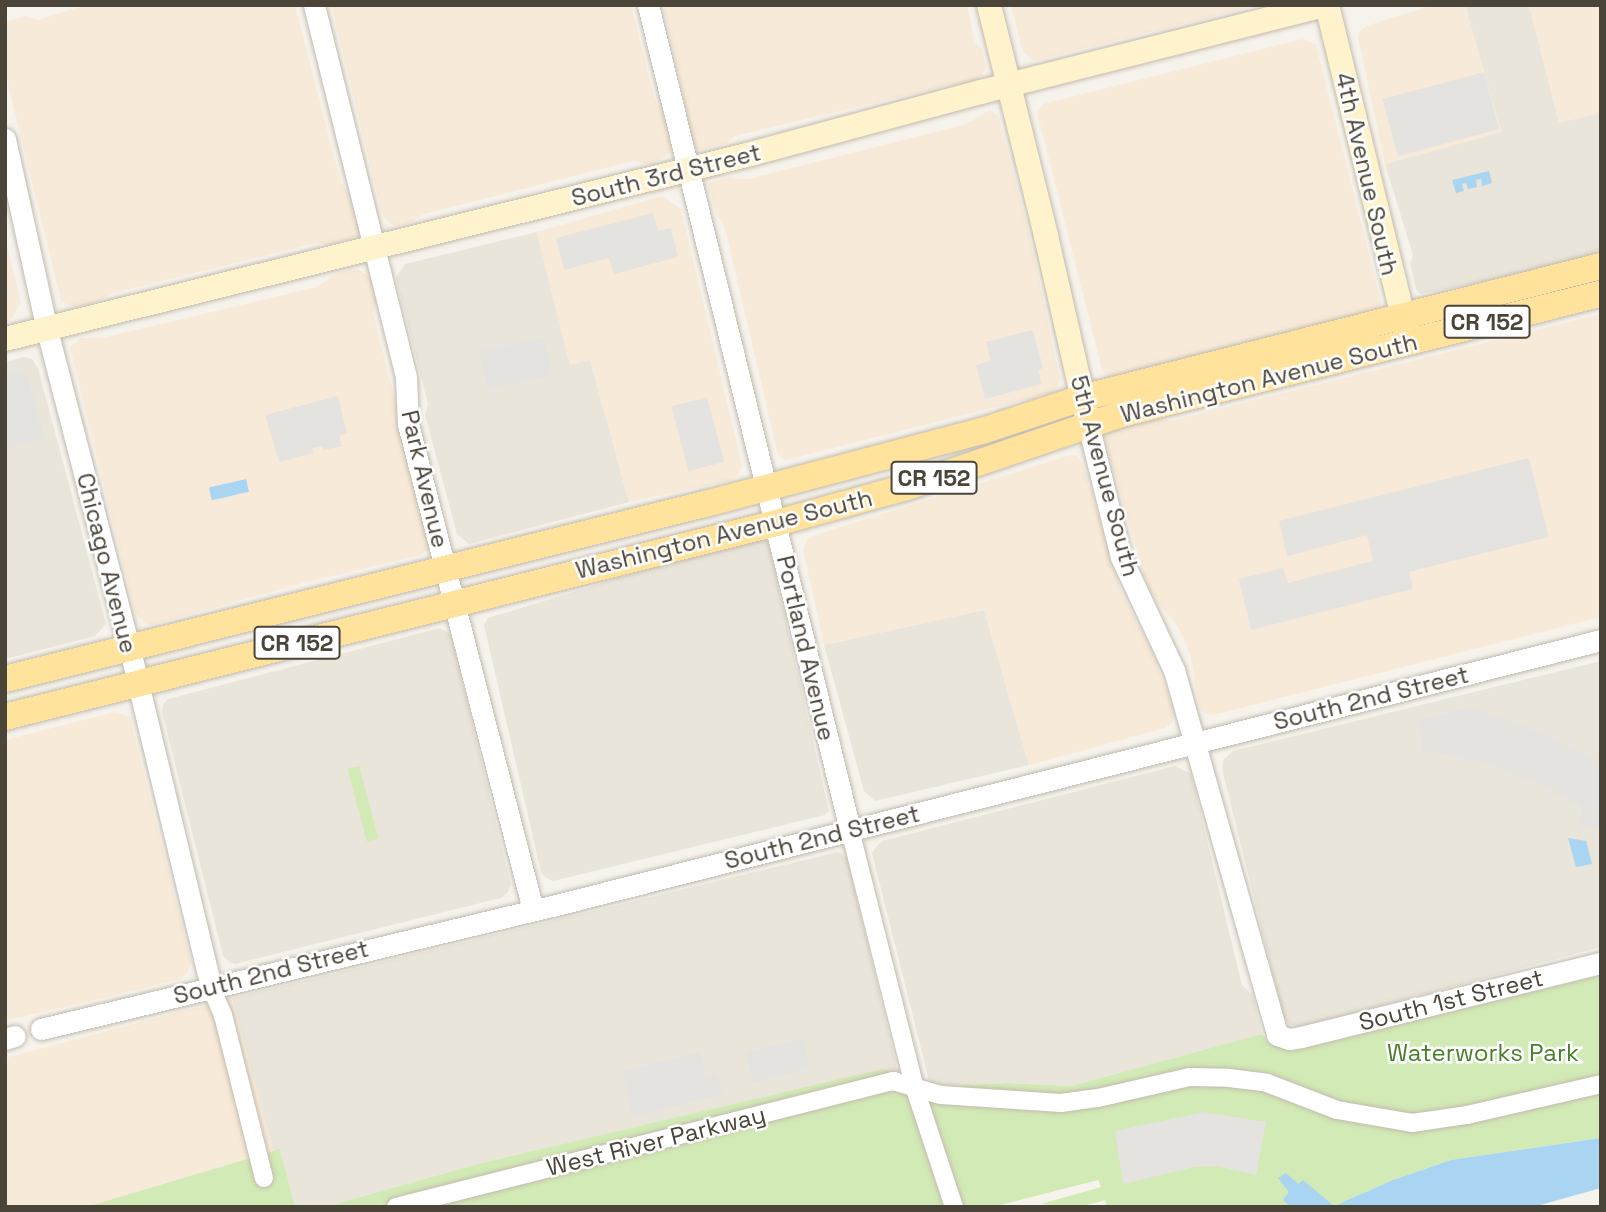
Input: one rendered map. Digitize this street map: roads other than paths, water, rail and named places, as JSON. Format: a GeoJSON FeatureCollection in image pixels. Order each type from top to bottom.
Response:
{"type":"FeatureCollection","features":[{"type":"Feature","properties":{"kind":"main road","name":"5th Avenue South"},"geometry":{"type":"LineString","coordinates":[[989,5],[1046,236],[1088,424]]}},
{"type":"Feature","properties":{"kind":"main road","name":"South 3rd Street"},"geometry":{"type":"LineString","coordinates":[[5,339],[690,170],[1326,5]]}},
{"type":"Feature","properties":{"kind":"main road","name":"4th Avenue South"},"geometry":{"type":"LineString","coordinates":[[1326,5],[1401,316],[1410,342]]}},
{"type":"Feature","properties":{"kind":"main road","name":"Washington Avenue South"},"geometry":{"type":"LineString","coordinates":[[5,679],[767,488],[982,431],[1082,398],[1601,266]]}},
{"type":"Feature","properties":{"kind":"main road","name":"Washington Avenue South"},"geometry":{"type":"LineString","coordinates":[[5,716],[776,523],[910,486],[1088,424],[1601,294]]}},
{"type":"Feature","properties":{"kind":"street","name":"Park Avenue"},"geometry":{"type":"LineString","coordinates":[[314,5],[406,378],[408,424],[533,910]]}},
{"type":"Feature","properties":{"kind":"street","name":"Portland Avenue"},"geometry":{"type":"LineString","coordinates":[[648,5],[690,170],[742,397],[776,523],[915,1089],[953,1206]]}},
{"type":"Feature","properties":{"kind":"street","name":"Chicago Avenue"},"geometry":{"type":"LineString","coordinates":[[5,139],[47,330],[138,683],[211,986]]}},
{"type":"Feature","properties":{"kind":"street","name":"5th Avenue South"},"geometry":{"type":"LineString","coordinates":[[1088,424],[1121,557],[1174,670],[1277,1035],[1289,1039],[1301,1037]]}},
{"type":"Feature","properties":{"kind":"street","name":"South 2nd Street"},"geometry":{"type":"LineString","coordinates":[[41,1029],[533,910],[1601,640]]}},
{"type":"Feature","properties":{"kind":"street","name":"South 1st Street"},"geometry":{"type":"LineString","coordinates":[[1301,1037],[1601,963]]}},
{"type":"Feature","properties":{"kind":"street"},"geometry":{"type":"LineString","coordinates":[[211,986],[223,1015],[264,1178]]}},
{"type":"Feature","properties":{"kind":"street","name":"West River Parkway"},"geometry":{"type":"LineString","coordinates":[[396,1207],[894,1081],[941,1095],[1061,1103],[1098,1098],[1190,1077],[1228,1078],[1267,1083],[1337,1110],[1412,1123],[1467,1115],[1601,1084]]}},
{"type":"Feature","properties":{"kind":"water"},"geometry":{"type":"Polygon","coordinates":[[[1489,171],[1492,183],[1482,186],[1481,179],[1476,180],[1477,187],[1468,189],[1466,183],[1462,184],[1464,191],[1456,193],[1452,180],[1489,171]]]}},
{"type":"Feature","properties":{"kind":"water"},"geometry":{"type":"Polygon","coordinates":[[[246,479],[249,492],[212,500],[209,488],[246,479]]]}},
{"type":"Feature","properties":{"kind":"water"},"geometry":{"type":"Polygon","coordinates":[[[1568,838],[1586,841],[1592,864],[1576,867],[1568,838]]]}},
{"type":"Feature","properties":{"kind":"water"},"geometry":{"type":"Polygon","coordinates":[[[1601,1138],[1601,1188],[1533,1207],[1290,1207],[1283,1200],[1289,1192],[1278,1178],[1286,1173],[1298,1184],[1303,1180],[1334,1206],[1393,1180],[1451,1160],[1601,1138]]]}},
{"type":"Feature","properties":{"kind":"park label","name":"Waterworks Park"},"geometry":{"type":"Point","coordinates":[1483,1053]}}]}
